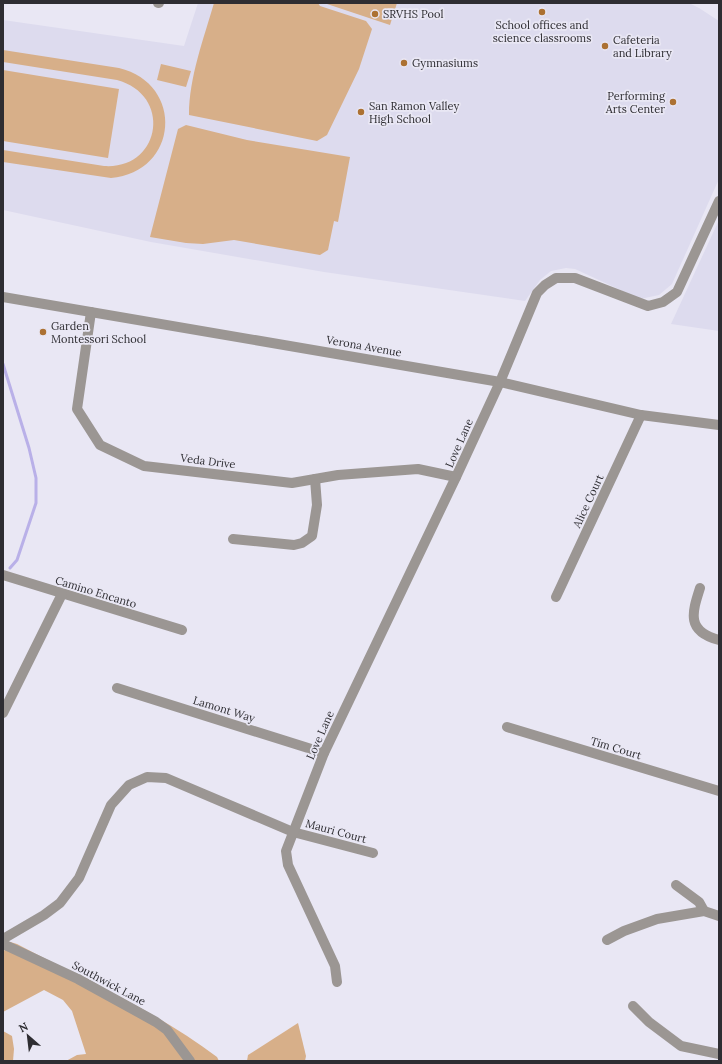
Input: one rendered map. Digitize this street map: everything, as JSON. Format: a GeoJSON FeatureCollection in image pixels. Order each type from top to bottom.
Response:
{"type":"FeatureCollection","features":[{"type":"Feature","properties":{"kind":"street","name":"Love Lane"},"geometry":{"type":"LineString","coordinates":[[337,982],[335,966],[288,865],[286,851],[324,753],[500,382],[537,293],[545,285],[556,278],[575,278],[648,306],[663,302],[677,292],[719,201]]}},
{"type":"Feature","properties":{"kind":"street","name":"Verona Avenue"},"geometry":{"type":"LineString","coordinates":[[3,297],[500,382],[641,415],[719,425]]}},
{"type":"Feature","properties":{"kind":"street","name":"Veda Drive"},"geometry":{"type":"LineString","coordinates":[[91,312],[78,409],[100,445],[144,466],[292,483],[338,475],[418,470],[456,477]]}},
{"type":"Feature","properties":{"kind":"street","name":"Alice Court"},"geometry":{"type":"LineString","coordinates":[[556,597],[641,415]]}},
{"type":"Feature","properties":{"kind":"street"},"geometry":{"type":"LineString","coordinates":[[233,539],[294,545],[302,543],[312,536],[318,505],[315,479]]}},
{"type":"Feature","properties":{"kind":"street","name":"Camino Encanto"},"geometry":{"type":"LineString","coordinates":[[3,575],[182,630]]}},
{"type":"Feature","properties":{"kind":"street"},"geometry":{"type":"LineString","coordinates":[[700,588],[693,610],[693,619],[702,632],[709,637],[719,640]]}},
{"type":"Feature","properties":{"kind":"street"},"geometry":{"type":"LineString","coordinates":[[3,713],[62,594]]}},
{"type":"Feature","properties":{"kind":"street","name":"Lamont Way"},"geometry":{"type":"LineString","coordinates":[[117,688],[324,753]]}},
{"type":"Feature","properties":{"kind":"street","name":"Tim Court"},"geometry":{"type":"LineString","coordinates":[[507,727],[719,791]]}},
{"type":"Feature","properties":{"kind":"street"},"geometry":{"type":"LineString","coordinates":[[3,939],[44,915],[60,902],[79,878],[111,805],[129,785],[147,778],[166,778],[293,832]]}},
{"type":"Feature","properties":{"kind":"street","name":"Mauri Court"},"geometry":{"type":"LineString","coordinates":[[293,832],[373,853]]}},
{"type":"Feature","properties":{"kind":"street"},"geometry":{"type":"LineString","coordinates":[[676,884],[699,902],[704,911]]}},
{"type":"Feature","properties":{"kind":"street"},"geometry":{"type":"LineString","coordinates":[[607,940],[624,931],[657,919],[704,911],[719,916]]}},
{"type":"Feature","properties":{"kind":"street","name":"Southwick Lane"},"geometry":{"type":"LineString","coordinates":[[3,944],[78,979],[156,1022],[167,1030],[190,1061]]}},
{"type":"Feature","properties":{"kind":"street"},"geometry":{"type":"LineString","coordinates":[[633,1006],[649,1022],[681,1046],[719,1054]]}},
{"type":"Feature","properties":{"kind":"shaded area","name":"San Ramon Valley High School"},"geometry":{"type":"Polygon","coordinates":[[[198,3],[689,3],[699,8],[719,21],[719,179],[672,284],[659,295],[640,299],[575,269],[566,268],[551,271],[540,280],[525,301],[324,272],[151,242],[3,210],[3,20],[184,46],[198,3]]]}},
{"type":"Feature","properties":{"kind":"shaded area"},"geometry":{"type":"Polygon","coordinates":[[[214,3],[318,3],[320,6],[366,21],[372,29],[359,69],[327,135],[317,141],[189,115],[194,72],[214,3]]]}},
{"type":"Feature","properties":{"kind":"shaded area","name":"SRVHS Pool"},"geometry":{"type":"Polygon","coordinates":[[[324,3],[397,3],[390,25],[324,3]]]}},
{"type":"Feature","properties":{"kind":"shaded area"},"geometry":{"type":"Polygon","coordinates":[[[3,50],[119,68],[140,77],[155,91],[163,108],[165,127],[161,145],[150,161],[134,172],[111,178],[3,162],[3,150],[104,166],[123,164],[138,156],[148,145],[153,130],[153,115],[147,100],[135,88],[117,80],[3,62],[3,50]]]}},
{"type":"Feature","properties":{"kind":"shaded area"},"geometry":{"type":"Polygon","coordinates":[[[161,64],[191,71],[186,87],[157,80],[161,64]]]}},
{"type":"Feature","properties":{"kind":"shaded area"},"geometry":{"type":"Polygon","coordinates":[[[3,70],[119,89],[108,158],[3,141],[3,70]]]}},
{"type":"Feature","properties":{"kind":"shaded area"},"geometry":{"type":"Polygon","coordinates":[[[186,125],[247,140],[350,157],[338,222],[334,221],[328,250],[320,255],[234,240],[203,244],[186,243],[150,237],[178,129],[186,125]]]}},
{"type":"Feature","properties":{"kind":"shaded area"},"geometry":{"type":"Polygon","coordinates":[[[719,220],[719,331],[671,324],[719,220]]]}},
{"type":"Feature","properties":{"kind":"shaded area"},"geometry":{"type":"Polygon","coordinates":[[[7,941],[17,944],[94,983],[170,1025],[217,1057],[219,1061],[66,1061],[77,1055],[86,1054],[72,1011],[63,1000],[44,990],[3,1012],[3,955],[7,941]]]}},
{"type":"Feature","properties":{"kind":"shaded area"},"geometry":{"type":"Polygon","coordinates":[[[298,1023],[306,1056],[305,1061],[247,1061],[248,1055],[298,1023]]]}},
{"type":"Feature","properties":{"kind":"shaded area"},"geometry":{"type":"Polygon","coordinates":[[[3,1031],[12,1036],[14,1049],[13,1061],[3,1061],[3,1031]]]}},
{"type":"Feature","properties":{"kind":"waterway"},"geometry":{"type":"LineString","coordinates":[[3,364],[29,448],[36,478],[36,503],[17,560],[10,568]]}},
{"type":"Feature","properties":{"kind":"place","name":"School offices and science classrooms"},"geometry":{"type":"Point","coordinates":[542,12]}},
{"type":"Feature","properties":{"kind":"place","name":"SRVHS Pool"},"geometry":{"type":"Point","coordinates":[375,14]}},
{"type":"Feature","properties":{"kind":"place","name":"Cafeteria and Library"},"geometry":{"type":"Point","coordinates":[605,46]}},
{"type":"Feature","properties":{"kind":"place","name":"Gymnasiums"},"geometry":{"type":"Point","coordinates":[404,63]}},
{"type":"Feature","properties":{"kind":"place","name":"Performing Arts Center"},"geometry":{"type":"Point","coordinates":[673,102]}},
{"type":"Feature","properties":{"kind":"place","name":"San Ramon Valley High School"},"geometry":{"type":"Point","coordinates":[361,112]}},
{"type":"Feature","properties":{"kind":"place","name":"Garden Montessori School"},"geometry":{"type":"Point","coordinates":[43,332]}}]}
